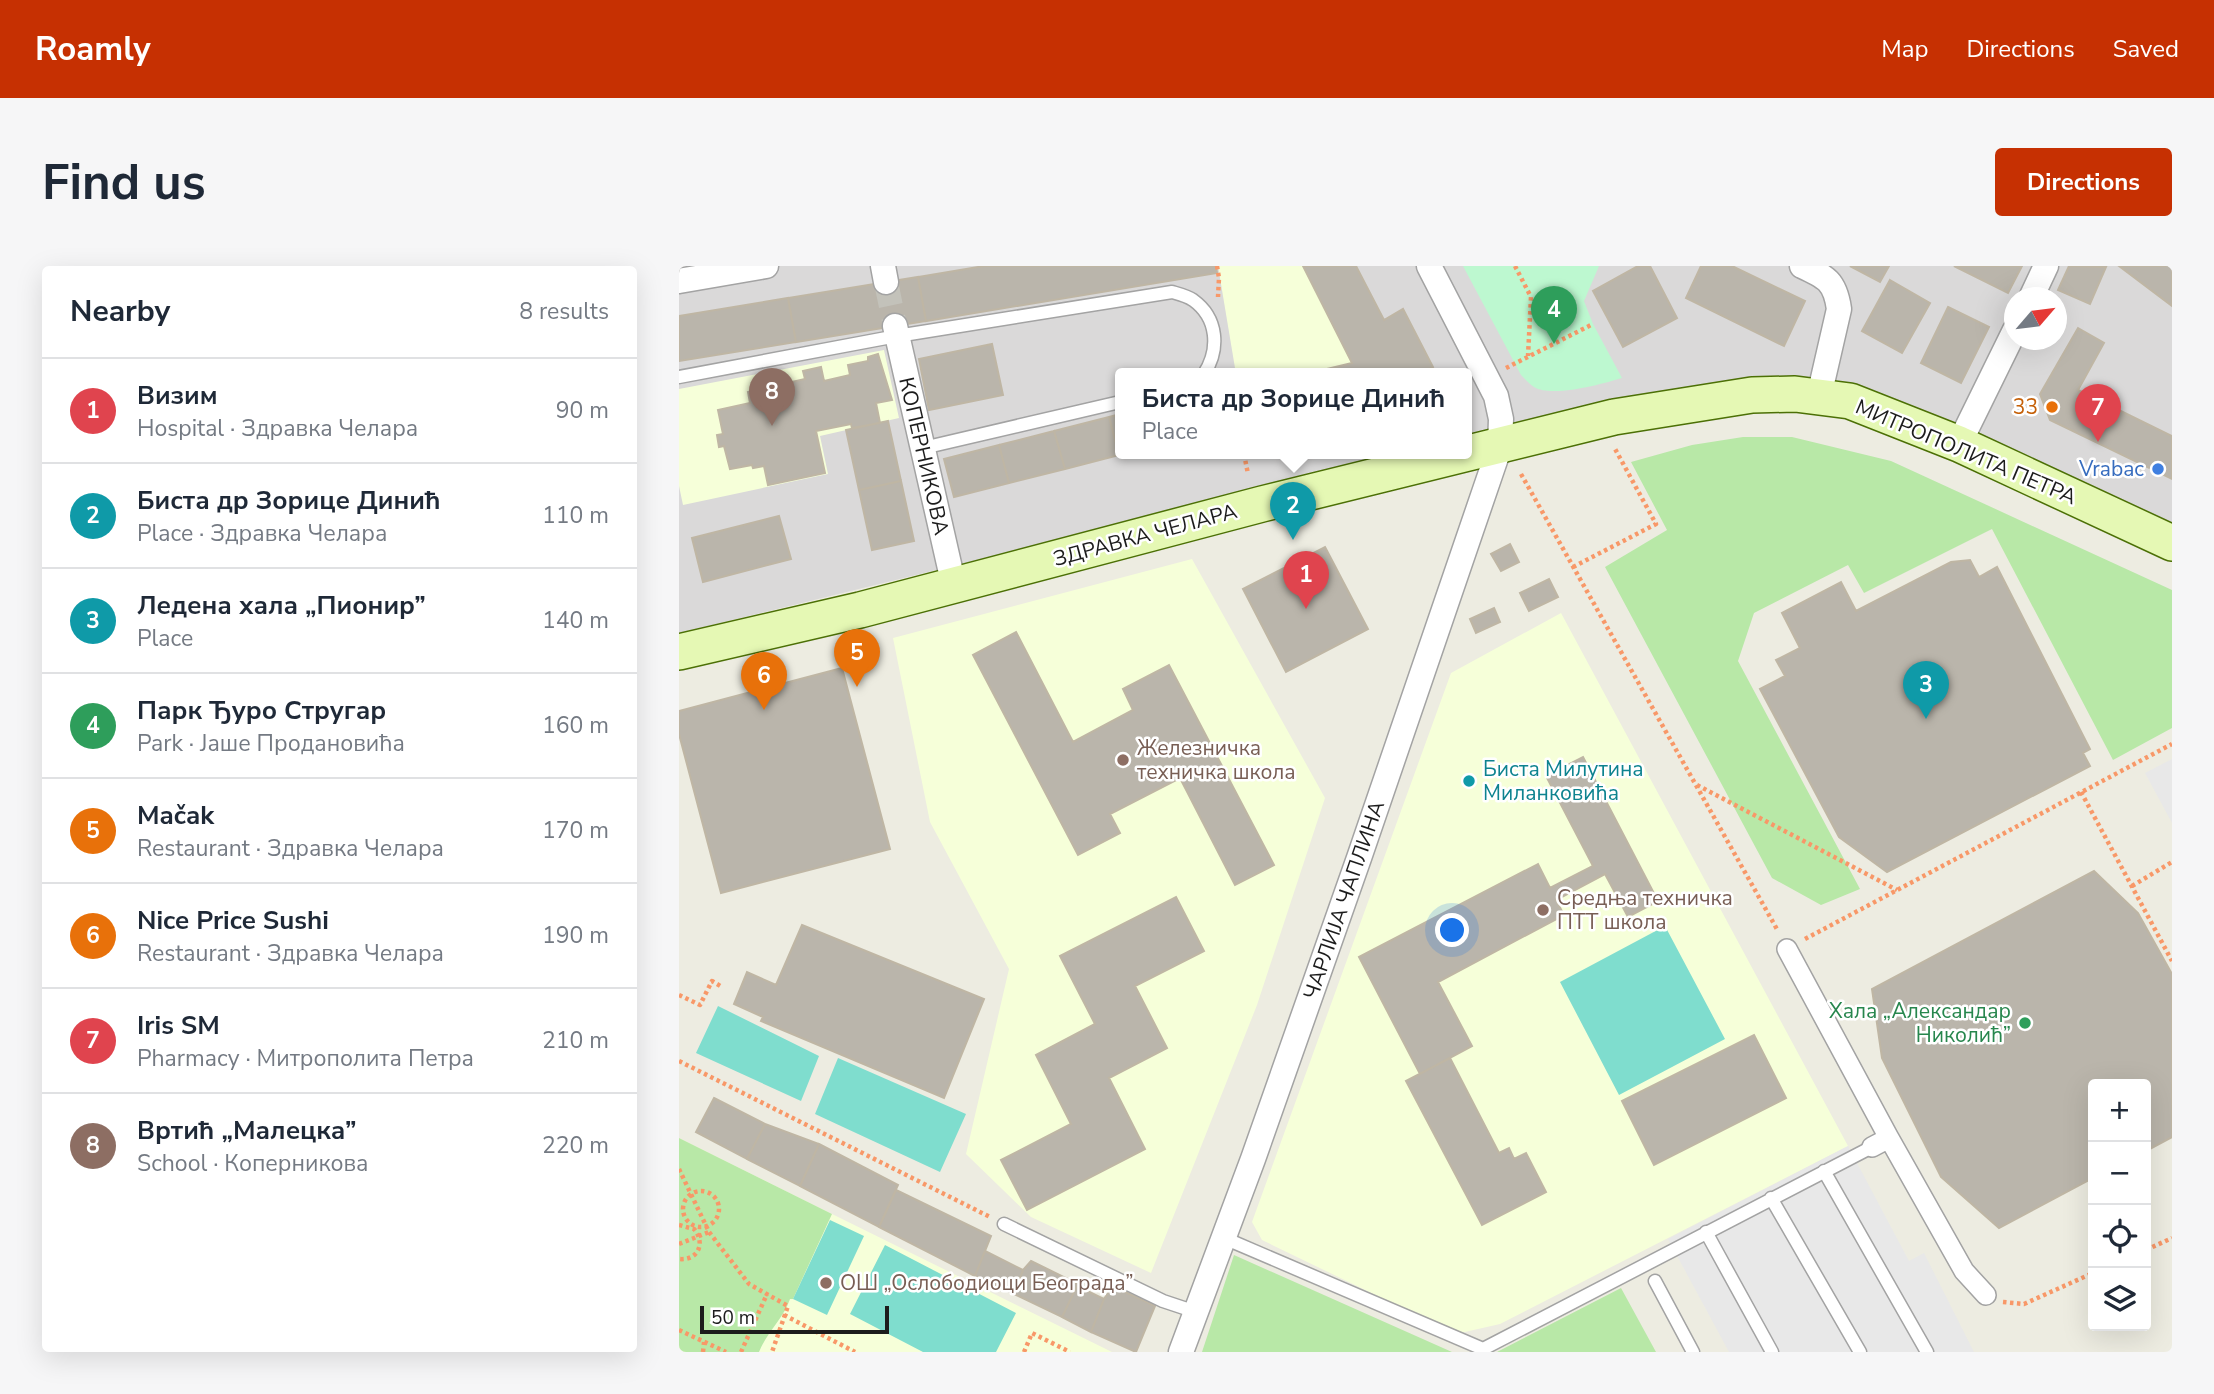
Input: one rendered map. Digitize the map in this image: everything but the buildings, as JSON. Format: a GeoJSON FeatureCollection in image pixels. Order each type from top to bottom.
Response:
{"type":"FeatureCollection","features":[{"type":"Feature","properties":{"kind":"main road","name":"ЗДРАВКА ЧЕЛАРА"},"geometry":{"type":"LineString","coordinates":[[1472,453],[1614,416],[1752,395],[1819,396]]}},
{"type":"Feature","properties":{"kind":"main road","name":"МИТРОПОЛИТА ПЕТРА"},"geometry":{"type":"LineString","coordinates":[[1819,396],[1850,401],[1959,444],[2172,543]]}},
{"type":"Feature","properties":{"kind":"main road","name":"ЗДРАВКА ЧЕЛАРА"},"geometry":{"type":"LineString","coordinates":[[679,652],[954,586],[1262,504],[1447,459]]}},
{"type":"Feature","properties":{"kind":"street"},"geometry":{"type":"LineString","coordinates":[[679,281],[766,266]]}},
{"type":"Feature","properties":{"kind":"street"},"geometry":{"type":"LineString","coordinates":[[1429,266],[1496,396],[1501,419],[1500,446]]}},
{"type":"Feature","properties":{"kind":"street"},"geometry":{"type":"LineString","coordinates":[[1802,266],[1825,277],[1831,283],[1839,309],[1819,396]]}},
{"type":"Feature","properties":{"kind":"street"},"geometry":{"type":"LineString","coordinates":[[2036,287],[2046,266]]}},
{"type":"Feature","properties":{"kind":"street","name":"КОПЕРНИКОВА"},"geometry":{"type":"LineString","coordinates":[[896,331],[954,586]]}},
{"type":"Feature","properties":{"kind":"street"},"geometry":{"type":"LineString","coordinates":[[1959,444],[2004,350]]}},
{"type":"Feature","properties":{"kind":"street","name":"ЧАРЛИЈА ЧАПЛИНА"},"geometry":{"type":"LineString","coordinates":[[1181,1352],[1359,858],[1500,446]]}},
{"type":"Feature","properties":{"kind":"street"},"geometry":{"type":"LineString","coordinates":[[1787,949],[1880,1142],[1964,1271],[1986,1295]]}},
{"type":"Feature","properties":{"kind":"lane"},"geometry":{"type":"LineString","coordinates":[[679,377],[896,331],[1172,292],[1192,299],[1207,313],[1215,333],[1214,354],[1207,368]]}},
{"type":"Feature","properties":{"kind":"lane"},"geometry":{"type":"LineString","coordinates":[[923,448],[1115,403]]}},
{"type":"Feature","properties":{"kind":"lane"},"geometry":{"type":"LineString","coordinates":[[1224,1238],[1483,1349],[1880,1142]]}},
{"type":"Feature","properties":{"kind":"lane"},"geometry":{"type":"LineString","coordinates":[[1824,1171],[1927,1352]]}},
{"type":"Feature","properties":{"kind":"lane"},"geometry":{"type":"LineString","coordinates":[[1772,1198],[1860,1352]]}},
{"type":"Feature","properties":{"kind":"lane"},"geometry":{"type":"LineString","coordinates":[[1004,1224],[1163,1301],[1196,1312]]}},
{"type":"Feature","properties":{"kind":"lane"},"geometry":{"type":"LineString","coordinates":[[1706,1232],[1772,1352]]}},
{"type":"Feature","properties":{"kind":"lane"},"geometry":{"type":"LineString","coordinates":[[1655,1281],[1693,1352]]}},
{"type":"Feature","properties":{"kind":"path"},"geometry":{"type":"LineString","coordinates":[[1515,266],[1531,296],[1528,357]]}},
{"type":"Feature","properties":{"kind":"path"},"geometry":{"type":"LineString","coordinates":[[1506,368],[1593,324]]}},
{"type":"Feature","properties":{"kind":"path"},"geometry":{"type":"LineString","coordinates":[[1573,568],[1656,524],[1614,447]]}},
{"type":"Feature","properties":{"kind":"path"},"geometry":{"type":"LineString","coordinates":[[1245,459],[1248,474]]}},
{"type":"Feature","properties":{"kind":"path"},"geometry":{"type":"LineString","coordinates":[[1521,474],[1787,949],[2172,744]]}},
{"type":"Feature","properties":{"kind":"path"},"geometry":{"type":"LineString","coordinates":[[1695,784],[1897,890]]}},
{"type":"Feature","properties":{"kind":"path"},"geometry":{"type":"LineString","coordinates":[[2081,792],[2172,961]]}},
{"type":"Feature","properties":{"kind":"path"},"geometry":{"type":"LineString","coordinates":[[2132,886],[2172,862]]}},
{"type":"Feature","properties":{"kind":"path"},"geometry":{"type":"LineString","coordinates":[[679,995],[700,1005],[712,981],[722,987]]}},
{"type":"Feature","properties":{"kind":"path"},"geometry":{"type":"LineString","coordinates":[[679,1061],[1004,1224]]}},
{"type":"Feature","properties":{"kind":"path"},"geometry":{"type":"LineString","coordinates":[[679,1169],[709,1232],[749,1284],[788,1306],[772,1352]]}},
{"type":"Feature","properties":{"kind":"path"},"geometry":{"type":"LineString","coordinates":[[707,1192],[716,1200],[717,1216],[706,1225],[692,1224],[684,1215],[684,1203],[691,1194],[707,1192]]}},
{"type":"Feature","properties":{"kind":"path"},"geometry":{"type":"LineString","coordinates":[[679,1225],[689,1226],[699,1236],[701,1244],[696,1255],[685,1260],[679,1259]]}},
{"type":"Feature","properties":{"kind":"path"},"geometry":{"type":"LineString","coordinates":[[679,1244],[709,1232]]}},
{"type":"Feature","properties":{"kind":"path"},"geometry":{"type":"LineString","coordinates":[[2151,1248],[2172,1238]]}},
{"type":"Feature","properties":{"kind":"path"},"geometry":{"type":"LineString","coordinates":[[1986,1295],[2006,1304],[2024,1304],[2088,1275]]}},
{"type":"Feature","properties":{"kind":"path"},"geometry":{"type":"LineString","coordinates":[[741,1352],[767,1294]]}},
{"type":"Feature","properties":{"kind":"path"},"geometry":{"type":"LineString","coordinates":[[784,1315],[855,1352]]}},
{"type":"Feature","properties":{"kind":"path"},"geometry":{"type":"LineString","coordinates":[[679,1329],[726,1352]]}},
{"type":"Feature","properties":{"kind":"path"},"geometry":{"type":"LineString","coordinates":[[1024,1352],[1032,1333],[1070,1352]]}},
{"type":"Feature","properties":{"kind":"path"},"geometry":{"type":"LineString","coordinates":[[703,1352],[704,1342]]}},
{"type":"Feature","properties":{"kind":"shaded area"},"geometry":{"type":"Polygon","coordinates":[[[679,266],[2172,266],[2172,529],[1878,397],[1472,440],[1472,368],[1115,368],[1115,459],[1390,459],[679,633],[679,266]]]}},
{"type":"Feature","properties":{"kind":"shaded area"},"geometry":{"type":"Polygon","coordinates":[[[1218,266],[1356,266],[1384,320],[1403,309],[1433,367],[1431,368],[1235,368],[1218,266]]]}},
{"type":"Feature","properties":{"kind":"shaded area"},"geometry":{"type":"Polygon","coordinates":[[[1463,266],[1599,266],[1584,301],[1593,324],[1622,378],[1564,391],[1542,390],[1532,386],[1521,375],[1463,266]]]}},
{"type":"Feature","properties":{"kind":"shaded area"},"geometry":{"type":"Polygon","coordinates":[[[884,350],[899,418],[820,436],[828,474],[683,505],[679,486],[679,389],[884,350]]]}},
{"type":"Feature","properties":{"kind":"shaded area","name":"Железничка техничка школа"},"geometry":{"type":"Polygon","coordinates":[[[1192,559],[1325,798],[1257,1005],[1151,1273],[1031,1217],[966,1154],[1009,969],[930,822],[893,638],[1192,559]]]}},
{"type":"Feature","properties":{"kind":"shaded area","name":"Средња техничка ПТТ школа"},"geometry":{"type":"Polygon","coordinates":[[[1561,613],[1848,1146],[1500,1324],[1456,1334],[1262,1240],[1252,1222],[1451,673],[1561,613]]]}},
{"type":"Feature","properties":{"kind":"shaded area"},"geometry":{"type":"Polygon","coordinates":[[[2172,759],[2172,823],[2145,773],[2172,759]]]}},
{"type":"Feature","properties":{"kind":"shaded area"},"geometry":{"type":"Polygon","coordinates":[[[1665,926],[1725,1039],[1619,1095],[1560,982],[1665,926]]]}},
{"type":"Feature","properties":{"kind":"shaded area"},"geometry":{"type":"Polygon","coordinates":[[[718,1006],[819,1056],[801,1101],[696,1053],[718,1006]]]}},
{"type":"Feature","properties":{"kind":"shaded area"},"geometry":{"type":"Polygon","coordinates":[[[838,1058],[966,1114],[940,1172],[815,1114],[838,1058]]]}},
{"type":"Feature","properties":{"kind":"shaded area","name":"ОШ „Ослободиоци Београда”"},"geometry":{"type":"Polygon","coordinates":[[[679,1138],[832,1214],[1112,1352],[679,1352],[679,1138]]]}},
{"type":"Feature","properties":{"kind":"shaded area"},"geometry":{"type":"Polygon","coordinates":[[[1848,1146],[1909,1261],[1924,1253],[1974,1352],[1729,1352],[1668,1239],[1848,1146]]]}},
{"type":"Feature","properties":{"kind":"shaded area"},"geometry":{"type":"Polygon","coordinates":[[[830,1220],[864,1236],[827,1315],[793,1299],[830,1220]]]}},
{"type":"Feature","properties":{"kind":"shaded area"},"geometry":{"type":"Polygon","coordinates":[[[885,1245],[1016,1313],[996,1352],[923,1352],[850,1314],[885,1245]]]}},
{"type":"Feature","properties":{"kind":"green space"},"geometry":{"type":"Polygon","coordinates":[[[1743,437],[1792,437],[1891,461],[2172,590],[2172,728],[2113,760],[1992,529],[1864,593],[1848,565],[1754,613],[1738,661],[1860,889],[1821,905],[1772,878],[1605,567],[1667,530],[1631,462],[1692,445],[1743,437]]]}},
{"type":"Feature","properties":{"kind":"green space"},"geometry":{"type":"Polygon","coordinates":[[[679,1138],[832,1214],[793,1299],[790,1299],[759,1352],[679,1352],[679,1138]]]}},
{"type":"Feature","properties":{"kind":"green space"},"geometry":{"type":"Polygon","coordinates":[[[1234,1255],[1452,1352],[1202,1352],[1234,1255]]]}},
{"type":"Feature","properties":{"kind":"green space"},"geometry":{"type":"Polygon","coordinates":[[[1621,1288],[1656,1352],[1497,1352],[1621,1288]]]}},
{"type":"Feature","properties":{"kind":"tunnel"},"geometry":{"type":"LineString","coordinates":[[886,282],[895,326]]}},
{"type":"Feature","properties":{"kind":"place","name":"Парк Ђуро Стругар"},"geometry":{"type":"Point","coordinates":[1554,344]}},
{"type":"Feature","properties":{"kind":"place","name":"33"},"geometry":{"type":"Point","coordinates":[2052,407]}},
{"type":"Feature","properties":{"kind":"place","name":"Вртић „Малецка”"},"geometry":{"type":"Point","coordinates":[772,426]}},
{"type":"Feature","properties":{"kind":"place","name":"Iris SM"},"geometry":{"type":"Point","coordinates":[2098,442]}},
{"type":"Feature","properties":{"kind":"place","name":"Vrabac"},"geometry":{"type":"Point","coordinates":[2158,469]}},
{"type":"Feature","properties":{"kind":"place","name":"Биста др Зорице Динић"},"geometry":{"type":"Point","coordinates":[1293,540]}},
{"type":"Feature","properties":{"kind":"place","name":"Визим"},"geometry":{"type":"Point","coordinates":[1306,609]}},
{"type":"Feature","properties":{"kind":"place","name":"Mačak"},"geometry":{"type":"Point","coordinates":[857,687]}},
{"type":"Feature","properties":{"kind":"place","name":"Nice Price Sushi"},"geometry":{"type":"Point","coordinates":[764,710]}},
{"type":"Feature","properties":{"kind":"place","name":"Ледена хала „Пионир”"},"geometry":{"type":"Point","coordinates":[1926,719]}},
{"type":"Feature","properties":{"kind":"place","name":"Железничка техничка школа"},"geometry":{"type":"Point","coordinates":[1123,760]}},
{"type":"Feature","properties":{"kind":"place","name":"Биста Милутина Миланковића"},"geometry":{"type":"Point","coordinates":[1469,781]}},
{"type":"Feature","properties":{"kind":"place","name":"Средња техничка ПТТ школа"},"geometry":{"type":"Point","coordinates":[1543,910]}},
{"type":"Feature","properties":{"kind":"place","name":"Хала „Александар Николић”"},"geometry":{"type":"Point","coordinates":[2025,1023]}},
{"type":"Feature","properties":{"kind":"place","name":"ОШ „Ослободиоци Београда”"},"geometry":{"type":"Point","coordinates":[826,1283]}}]}
